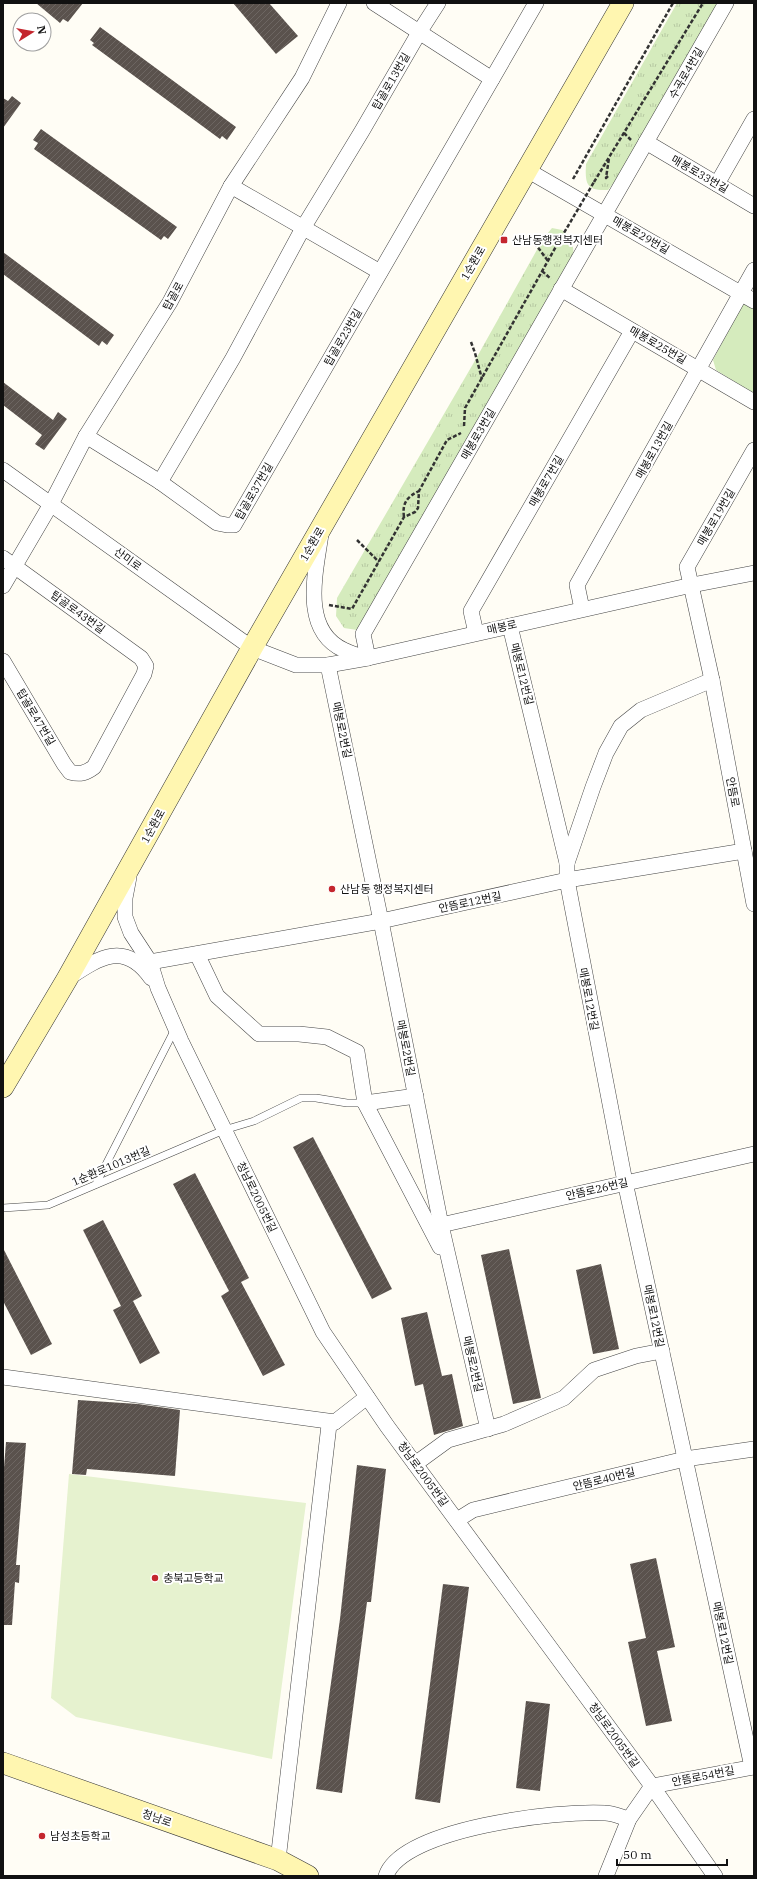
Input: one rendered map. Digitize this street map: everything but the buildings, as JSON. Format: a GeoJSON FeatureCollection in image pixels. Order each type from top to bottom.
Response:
{"type":"FeatureCollection","features":[{"type":"Feature","properties":{"kind":"main road","name":"1순환로"},"geometry":{"type":"LineString","coordinates":[[3,1086],[67,979],[252,648],[623,3]]}},
{"type":"Feature","properties":{"kind":"main road","name":"청남로"},"geometry":{"type":"LineString","coordinates":[[3,1763],[278,1860],[308,1876]]}},
{"type":"Feature","properties":{"kind":"street","name":"탑골로"},"geometry":{"type":"LineString","coordinates":[[3,586],[9,562],[51,504],[86,436],[170,302],[231,186],[302,78],[339,3]]}},
{"type":"Feature","properties":{"kind":"street"},"geometry":{"type":"LineString","coordinates":[[374,3],[420,31],[492,79],[535,4]]}},
{"type":"Feature","properties":{"kind":"street","name":"탑골로13번길"},"geometry":{"type":"LineString","coordinates":[[303,228],[438,3]]}},
{"type":"Feature","properties":{"kind":"street","name":"수곡로4번길"},"geometry":{"type":"LineString","coordinates":[[604,214],[726,3]]}},
{"type":"Feature","properties":{"kind":"street","name":"탑골로23번길"},"geometry":{"type":"LineString","coordinates":[[305,401],[492,79]]}},
{"type":"Feature","properties":{"kind":"street"},"geometry":{"type":"LineString","coordinates":[[717,184],[754,119]]}},
{"type":"Feature","properties":{"kind":"street","name":"매봉로33번길"},"geometry":{"type":"LineString","coordinates":[[646,142],[754,206]]}},
{"type":"Feature","properties":{"kind":"street","name":"매봉로29번길"},"geometry":{"type":"LineString","coordinates":[[527,170],[754,301]]}},
{"type":"Feature","properties":{"kind":"street"},"geometry":{"type":"LineString","coordinates":[[231,186],[380,272]]}},
{"type":"Feature","properties":{"kind":"street","name":"매봉로3번길"},"geometry":{"type":"LineString","coordinates":[[368,658],[363,634],[604,214]]}},
{"type":"Feature","properties":{"kind":"street"},"geometry":{"type":"LineString","coordinates":[[160,482],[233,358],[303,228]]}},
{"type":"Feature","properties":{"kind":"street","name":"매봉로13번길"},"geometry":{"type":"LineString","coordinates":[[582,609],[577,585],[754,270]]}},
{"type":"Feature","properties":{"kind":"street","name":"매봉로25번길"},"geometry":{"type":"LineString","coordinates":[[561,289],[754,402]]}},
{"type":"Feature","properties":{"kind":"street","name":"매봉로7번길"},"geometry":{"type":"LineString","coordinates":[[476,633],[471,611],[632,331]]}},
{"type":"Feature","properties":{"kind":"street","name":"탑골로37번길"},"geometry":{"type":"LineString","coordinates":[[86,436],[160,482],[217,523],[234,525],[305,401]]}},
{"type":"Feature","properties":{"kind":"street","name":"매봉로19번길"},"geometry":{"type":"LineString","coordinates":[[692,585],[688,567],[754,450]]}},
{"type":"Feature","properties":{"kind":"street","name":"산미로"},"geometry":{"type":"LineString","coordinates":[[3,470],[252,648]]}},
{"type":"Feature","properties":{"kind":"street"},"geometry":{"type":"LineString","coordinates":[[322,527],[313,598],[317,618],[332,643],[343,650],[368,658]]}},
{"type":"Feature","properties":{"kind":"street","name":"탑골로43번길"},"geometry":{"type":"LineString","coordinates":[[9,562],[141,658],[146,666],[144,674],[94,767],[87,772],[78,774],[70,772]]}},
{"type":"Feature","properties":{"kind":"street","name":"매봉로"},"geometry":{"type":"LineString","coordinates":[[252,648],[296,665],[328,665],[368,658],[582,609],[754,573]]}},
{"type":"Feature","properties":{"kind":"street","name":"안뜸로"},"geometry":{"type":"LineString","coordinates":[[692,585],[712,680],[754,904]]}},
{"type":"Feature","properties":{"kind":"street","name":"매봉로12번길"},"geometry":{"type":"LineString","coordinates":[[510,626],[568,863]]}},
{"type":"Feature","properties":{"kind":"street","name":"탑골로47번길"},"geometry":{"type":"LineString","coordinates":[[3,661],[70,772]]}},
{"type":"Feature","properties":{"kind":"street","name":"매봉로2번길"},"geometry":{"type":"LineString","coordinates":[[328,665],[381,921],[441,1224],[488,1429]]}},
{"type":"Feature","properties":{"kind":"street","name":"매봉로12번길"},"geometry":{"type":"LineString","coordinates":[[712,680],[641,710],[621,726],[606,753],[593,787],[568,863],[567,880],[624,1182],[753,1767]]}},
{"type":"Feature","properties":{"kind":"street","name":"안뜸로12번길"},"geometry":{"type":"LineString","coordinates":[[150,962],[381,921],[567,880],[744,852]]}},
{"type":"Feature","properties":{"kind":"street"},"geometry":{"type":"LineString","coordinates":[[131,866],[125,898],[125,917],[131,933],[150,962],[158,988]]}},
{"type":"Feature","properties":{"kind":"street"},"geometry":{"type":"LineString","coordinates":[[196,954],[217,996],[259,1034],[299,1034],[327,1037],[357,1052],[365,1102],[450,1265]]}},
{"type":"Feature","properties":{"kind":"street"},"geometry":{"type":"LineString","coordinates":[[67,979],[94,961],[115,956],[123,956],[138,963],[158,988]]}},
{"type":"Feature","properties":{"kind":"street","name":"청남로2005번길"},"geometry":{"type":"LineString","coordinates":[[158,988],[178,1035],[323,1332],[415,1464],[652,1786],[715,1876]]}},
{"type":"Feature","properties":{"kind":"street"},"geometry":{"type":"LineString","coordinates":[[365,1102],[416,1096]]}},
{"type":"Feature","properties":{"kind":"street","name":"안뜸로26번길"},"geometry":{"type":"LineString","coordinates":[[441,1224],[754,1154]]}},
{"type":"Feature","properties":{"kind":"street"},"geometry":{"type":"LineString","coordinates":[[415,1464],[448,1440],[488,1429],[564,1398],[594,1370],[636,1356],[662,1351]]}},
{"type":"Feature","properties":{"kind":"street"},"geometry":{"type":"LineString","coordinates":[[3,1376],[335,1422]]}},
{"type":"Feature","properties":{"kind":"street"},"geometry":{"type":"LineString","coordinates":[[278,1860],[329,1426],[367,1397]]}},
{"type":"Feature","properties":{"kind":"street","name":"안뜸로40번길"},"geometry":{"type":"LineString","coordinates":[[457,1520],[473,1510],[685,1459],[754,1449]]}},
{"type":"Feature","properties":{"kind":"street","name":"안뜸로54번길"},"geometry":{"type":"LineString","coordinates":[[652,1786],[753,1767]]}},
{"type":"Feature","properties":{"kind":"street"},"geometry":{"type":"LineString","coordinates":[[606,1876],[629,1819],[652,1786]]}},
{"type":"Feature","properties":{"kind":"street"},"geometry":{"type":"LineString","coordinates":[[386,1876],[388,1869],[412,1849],[454,1832],[501,1822],[563,1814],[606,1813],[629,1819]]}},
{"type":"Feature","properties":{"kind":"lane"},"geometry":{"type":"LineString","coordinates":[[96,1184],[178,1035]]}},
{"type":"Feature","properties":{"kind":"lane","name":"1순환로1013번길"},"geometry":{"type":"LineString","coordinates":[[3,1208],[48,1205],[224,1130],[254,1121],[301,1098],[316,1098],[347,1103],[365,1102]]}},
{"type":"Feature","properties":{"kind":"path"},"geometry":{"type":"LineString","coordinates":[[574,179],[673,3]]}},
{"type":"Feature","properties":{"kind":"path"},"geometry":{"type":"LineString","coordinates":[[325,604],[352,609],[404,517],[415,512],[418,508],[419,491],[447,440],[462,432],[465,425],[465,408],[548,260],[702,3]]}},
{"type":"Feature","properties":{"kind":"path"},"geometry":{"type":"LineString","coordinates":[[624,133],[631,140],[627,146]]}},
{"type":"Feature","properties":{"kind":"path"},"geometry":{"type":"LineString","coordinates":[[609,157],[606,178],[611,172]]}},
{"type":"Feature","properties":{"kind":"path"},"geometry":{"type":"LineString","coordinates":[[531,238],[548,260]]}},
{"type":"Feature","properties":{"kind":"path"},"geometry":{"type":"LineString","coordinates":[[471,342],[482,379]]}},
{"type":"Feature","properties":{"kind":"path"},"geometry":{"type":"LineString","coordinates":[[404,517],[403,510],[405,501],[411,495],[419,491]]}},
{"type":"Feature","properties":{"kind":"path"},"geometry":{"type":"LineString","coordinates":[[357,540],[379,562]]}},
{"type":"Feature","properties":{"kind":"green space"},"geometry":{"type":"Polygon","coordinates":[[[677,3],[720,3],[620,175],[608,190],[595,189],[588,185],[586,177],[586,164],[677,3]]]}},
{"type":"Feature","properties":{"kind":"green space"},"geometry":{"type":"Polygon","coordinates":[[[552,228],[562,230],[572,238],[574,257],[357,630],[344,628],[336,616],[337,598],[473,364],[543,239],[552,228]]]}},
{"type":"Feature","properties":{"kind":"green space"},"geometry":{"type":"Polygon","coordinates":[[[750,302],[754,304],[754,394],[716,370],[713,360],[742,305],[750,302]]]}},
{"type":"Feature","properties":{"kind":"green space"},"geometry":{"type":"Polygon","coordinates":[[[69,1474],[306,1503],[272,1759],[76,1717],[51,1698],[69,1474]]]}},
{"type":"Feature","properties":{"kind":"place","name":"산남동행정복지센터"},"geometry":{"type":"Point","coordinates":[504,240]}},
{"type":"Feature","properties":{"kind":"place","name":"산남동 행정복지센터"},"geometry":{"type":"Point","coordinates":[332,889]}},
{"type":"Feature","properties":{"kind":"place","name":"충북고등학교"},"geometry":{"type":"Point","coordinates":[155,1578]}},
{"type":"Feature","properties":{"kind":"place","name":"남성초등학교"},"geometry":{"type":"Point","coordinates":[42,1836]}}]}
